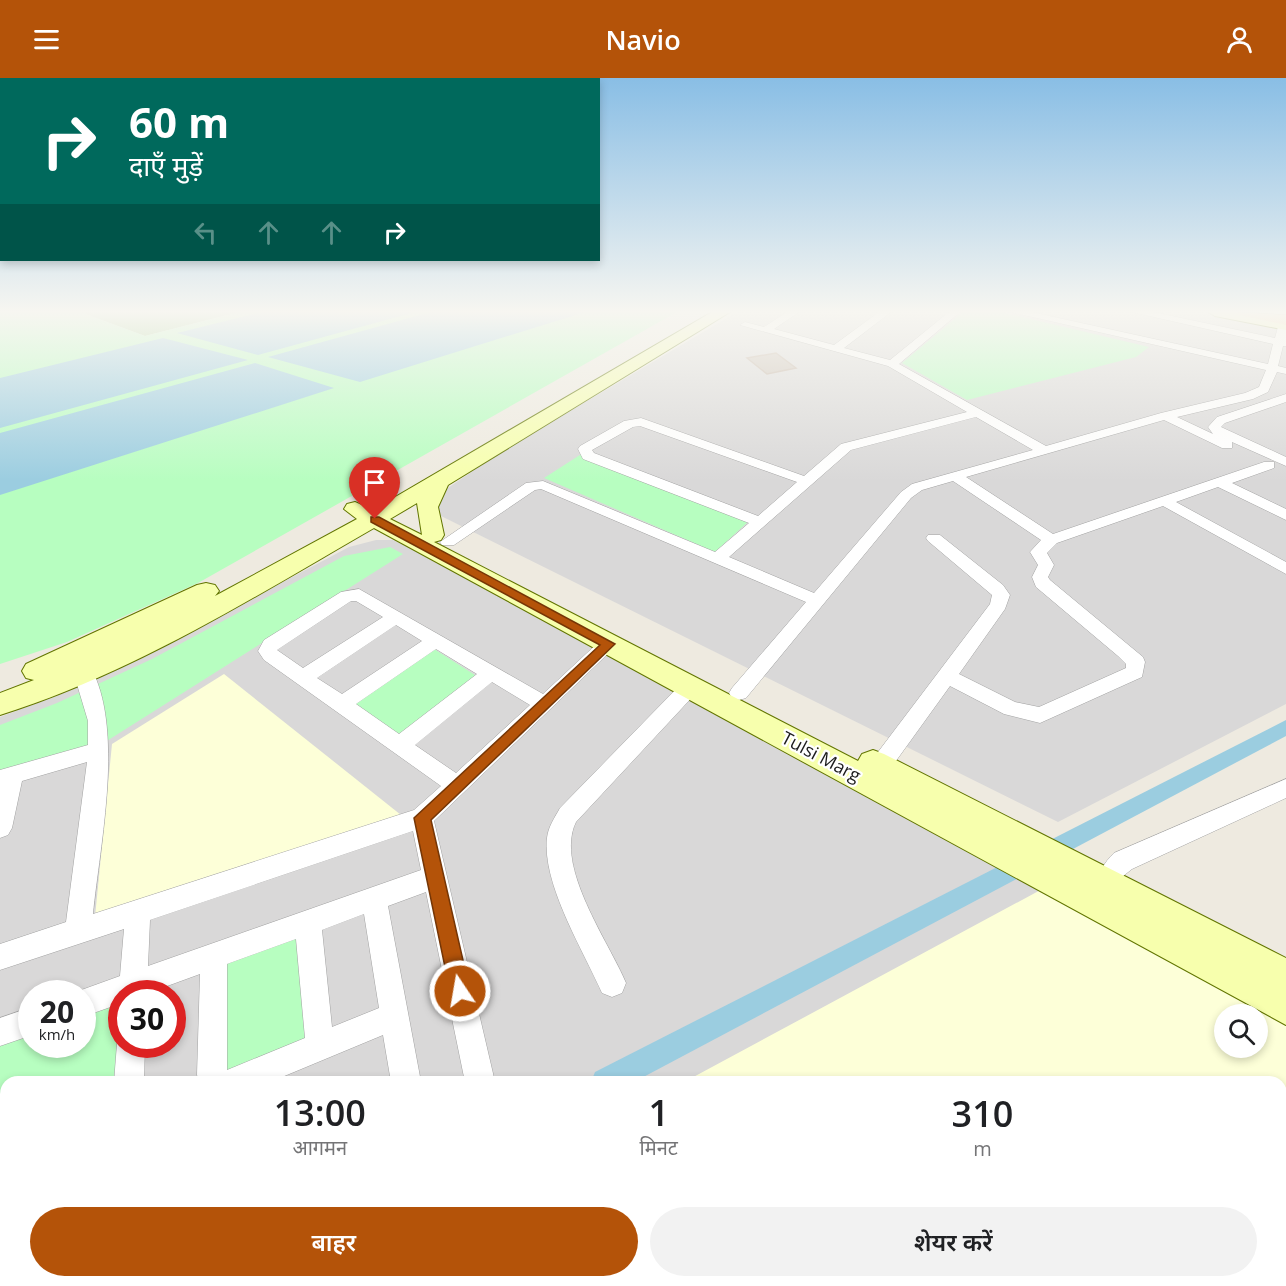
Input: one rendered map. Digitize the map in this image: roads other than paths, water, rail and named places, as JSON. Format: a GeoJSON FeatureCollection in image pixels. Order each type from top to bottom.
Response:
{"type":"FeatureCollection","features":[{"type":"Feature","properties":{"kind":"street"},"geometry":{"type":"LineString","coordinates":[[0,704],[83,671],[154,639],[324,548],[371,510],[603,368]]}},
{"type":"Feature","properties":{"kind":"street"},"geometry":{"type":"LineString","coordinates":[[0,684],[36,670],[208,590],[371,510],[439,482],[629,368]]}},
{"type":"Feature","properties":{"kind":"street"},"geometry":{"type":"LineString","coordinates":[[900,368],[1045,451]]}},
{"type":"Feature","properties":{"kind":"street"},"geometry":{"type":"LineString","coordinates":[[739,693],[906,495],[917,487],[1165,416],[1249,396],[1264,389],[1280,370]]}},
{"type":"Feature","properties":{"kind":"street"},"geometry":{"type":"LineString","coordinates":[[1249,396],[1269,404]]}},
{"type":"Feature","properties":{"kind":"street"},"geometry":{"type":"LineString","coordinates":[[1286,398],[1221,420],[1214,427],[1218,431],[1286,462]]}},
{"type":"Feature","properties":{"kind":"street"},"geometry":{"type":"LineString","coordinates":[[718,558],[846,447],[978,413]]}},
{"type":"Feature","properties":{"kind":"street"},"geometry":{"type":"LineString","coordinates":[[1165,416],[1286,473]]}},
{"type":"Feature","properties":{"kind":"street"},"geometry":{"type":"LineString","coordinates":[[758,521],[588,456],[585,450],[629,424],[641,422],[806,481]]}},
{"type":"Feature","properties":{"kind":"street"},"geometry":{"type":"LineString","coordinates":[[946,676],[1011,709],[1040,716],[1135,672],[1136,662],[1125,651],[1042,583],[1040,576],[1046,565],[1038,552],[1051,540],[1269,465]]}},
{"type":"Feature","properties":{"kind":"street"},"geometry":{"type":"LineString","coordinates":[[955,476],[1051,540]]}},
{"type":"Feature","properties":{"kind":"street"},"geometry":{"type":"LineString","coordinates":[[431,539],[426,512],[427,498],[439,482]]}},
{"type":"Feature","properties":{"kind":"street"},"geometry":{"type":"LineString","coordinates":[[1220,482],[1286,515]]}},
{"type":"Feature","properties":{"kind":"street"},"geometry":{"type":"LineString","coordinates":[[324,548],[373,538],[431,539],[531,486],[543,485],[818,601]]}},
{"type":"Feature","properties":{"kind":"street"},"geometry":{"type":"LineString","coordinates":[[1164,501],[1286,569]]}},
{"type":"Feature","properties":{"kind":"street","name":"Tulsi Marg"},"geometry":{"type":"LineString","coordinates":[[371,510],[739,693],[880,766],[995,837]]}},
{"type":"Feature","properties":{"kind":"street"},"geometry":{"type":"LineString","coordinates":[[880,766],[999,604],[1001,595],[986,579],[934,538]]}},
{"type":"Feature","properties":{"kind":"street","name":"Tulsi Marg"},"geometry":{"type":"LineString","coordinates":[[431,539],[609,644],[690,687],[1092,886],[1286,979]]}},
{"type":"Feature","properties":{"kind":"street"},"geometry":{"type":"LineString","coordinates":[[457,785],[271,656],[267,651],[271,645],[347,596],[359,595],[544,704]]}},
{"type":"Feature","properties":{"kind":"street"},"geometry":{"type":"LineString","coordinates":[[304,677],[395,617]]}},
{"type":"Feature","properties":{"kind":"street"},"geometry":{"type":"LineString","coordinates":[[342,704],[435,640]]}},
{"type":"Feature","properties":{"kind":"street"},"geometry":{"type":"LineString","coordinates":[[0,957],[422,818],[609,644]]}},
{"type":"Feature","properties":{"kind":"street"},"geometry":{"type":"LineString","coordinates":[[78,931],[99,750],[97,713],[83,671]]}},
{"type":"Feature","properties":{"kind":"street"},"geometry":{"type":"LineString","coordinates":[[400,745],[491,673]]}},
{"type":"Feature","properties":{"kind":"street"},"geometry":{"type":"LineString","coordinates":[[612,984],[563,873],[558,853],[559,835],[568,815],[690,687]]}},
{"type":"Feature","properties":{"kind":"street"},"geometry":{"type":"LineString","coordinates":[[0,828],[6,777],[99,750]]}},
{"type":"Feature","properties":{"kind":"street"},"geometry":{"type":"LineString","coordinates":[[1092,886],[1122,861],[1286,788]]}},
{"type":"Feature","properties":{"kind":"street"},"geometry":{"type":"LineString","coordinates":[[422,818],[479,1076]]}},
{"type":"Feature","properties":{"kind":"street"},"geometry":{"type":"LineString","coordinates":[[155,980],[213,956],[435,877]]}},
{"type":"Feature","properties":{"kind":"street","name":"Tulsi Marg"},"geometry":{"type":"LineString","coordinates":[[1092,886],[1286,1005]]}},
{"type":"Feature","properties":{"kind":"street"},"geometry":{"type":"LineString","coordinates":[[374,899],[405,1076]]}},
{"type":"Feature","properties":{"kind":"street"},"geometry":{"type":"LineString","coordinates":[[134,980],[138,911]]}},
{"type":"Feature","properties":{"kind":"street"},"geometry":{"type":"LineString","coordinates":[[308,923],[320,1046]]}},
{"type":"Feature","properties":{"kind":"street"},"geometry":{"type":"LineString","coordinates":[[212,1076],[213,956]]}},
{"type":"Feature","properties":{"kind":"street"},"geometry":{"type":"LineString","coordinates":[[248,1076],[394,1016]]}},
{"type":"Feature","properties":{"kind":"street"},"geometry":{"type":"LineString","coordinates":[[0,1032],[18,1026]]}},
{"type":"Feature","properties":{"kind":"street"},"geometry":{"type":"LineString","coordinates":[[129,1076],[130,1058]]}},
{"type":"Feature","properties":{"kind":"water"},"geometry":{"type":"Polygon","coordinates":[[[39,368],[217,368],[0,428],[0,378],[39,368]]]}},
{"type":"Feature","properties":{"kind":"water"},"geometry":{"type":"Polygon","coordinates":[[[235,368],[272,368],[334,388],[0,495],[0,433],[235,368]]]}},
{"type":"Feature","properties":{"kind":"water"},"geometry":{"type":"Polygon","coordinates":[[[310,368],[404,368],[360,382],[310,368]]]}},
{"type":"Feature","properties":{"kind":"waterway"},"geometry":{"type":"LineString","coordinates":[[617,1076],[1286,727]]}}]}
